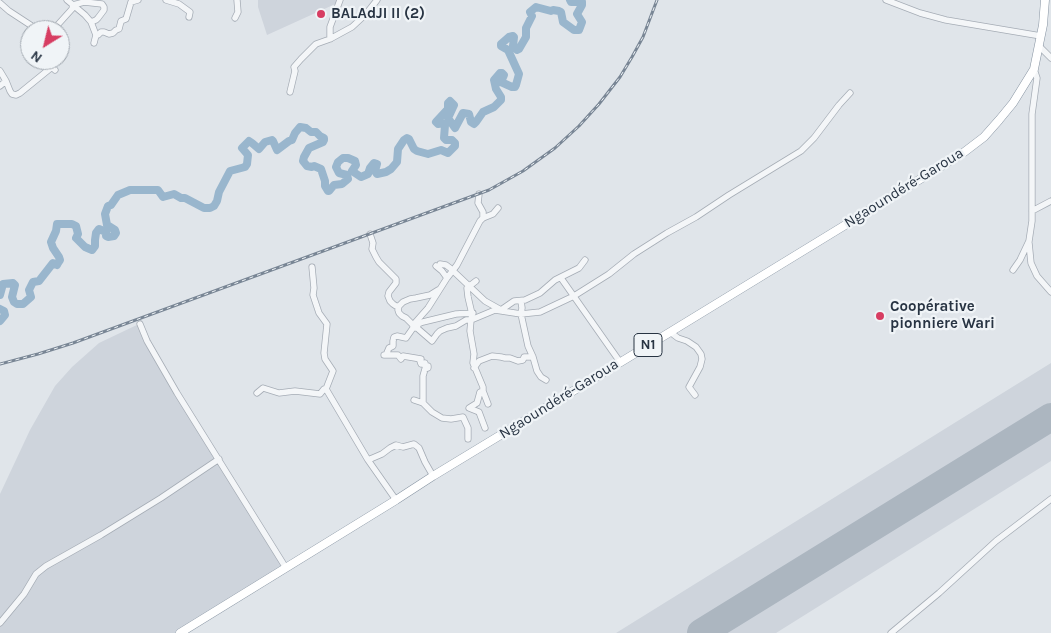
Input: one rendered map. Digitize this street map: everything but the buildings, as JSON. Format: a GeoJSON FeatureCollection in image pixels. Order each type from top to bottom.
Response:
{"type":"FeatureCollection","features":[{"type":"Feature","properties":{"kind":"highway","name":"Ngaoundéré-Garoua"},"geometry":{"type":"LineString","coordinates":[[180,633],[433,476],[963,153],[984,137],[1000,120],[1034,69],[1046,0]]}},
{"type":"Feature","properties":{"kind":"street"},"geometry":{"type":"LineString","coordinates":[[68,0],[91,22],[96,34],[94,43]]}},
{"type":"Feature","properties":{"kind":"street"},"geometry":{"type":"LineString","coordinates":[[96,34],[98,36],[101,32],[109,34],[119,29],[121,21],[126,19],[131,2],[138,0]]}},
{"type":"Feature","properties":{"kind":"street"},"geometry":{"type":"LineString","coordinates":[[159,0],[179,4],[190,12],[188,17]]}},
{"type":"Feature","properties":{"kind":"street"},"geometry":{"type":"LineString","coordinates":[[235,18],[238,12],[236,0]]}},
{"type":"Feature","properties":{"kind":"street"},"geometry":{"type":"LineString","coordinates":[[330,39],[330,26],[340,0]]}},
{"type":"Feature","properties":{"kind":"street"},"geometry":{"type":"LineString","coordinates":[[290,92],[295,71],[294,67],[301,58],[316,44],[352,27],[377,0]]}},
{"type":"Feature","properties":{"kind":"street"},"geometry":{"type":"LineString","coordinates":[[886,0],[920,13],[946,20],[1041,36]]}},
{"type":"Feature","properties":{"kind":"street"},"geometry":{"type":"LineString","coordinates":[[73,5],[84,2],[102,4],[104,10],[96,20],[91,22]]}},
{"type":"Feature","properties":{"kind":"street"},"geometry":{"type":"LineString","coordinates":[[0,3],[23,20]]}},
{"type":"Feature","properties":{"kind":"street"},"geometry":{"type":"LineString","coordinates":[[62,20],[72,9],[73,5]]}},
{"type":"Feature","properties":{"kind":"street"},"geometry":{"type":"LineString","coordinates":[[1039,46],[1051,58]]}},
{"type":"Feature","properties":{"kind":"street"},"geometry":{"type":"LineString","coordinates":[[1034,69],[1037,78],[1032,114],[1032,221],[1029,241],[1031,263],[1037,276],[1051,292]]}},
{"type":"Feature","properties":{"kind":"street"},"geometry":{"type":"LineString","coordinates":[[0,71],[12,94],[16,95],[20,94],[48,70]]}},
{"type":"Feature","properties":{"kind":"street"},"geometry":{"type":"LineString","coordinates":[[0,86],[6,81]]}},
{"type":"Feature","properties":{"kind":"street"},"geometry":{"type":"LineString","coordinates":[[440,289],[430,295],[403,302],[398,310],[414,327],[432,341],[440,331],[456,326],[471,317],[495,310],[521,314],[540,312],[574,296],[609,274],[634,254],[666,233],[696,217],[800,151],[814,138],[850,93]]}},
{"type":"Feature","properties":{"kind":"street"},"geometry":{"type":"LineString","coordinates":[[423,403],[423,376],[428,366],[425,366],[425,363],[421,364],[421,359],[403,356],[401,359],[398,355],[385,355],[389,348],[393,346],[392,340],[394,337],[406,338],[457,265],[483,218],[483,212],[478,203],[479,194]]}},
{"type":"Feature","properties":{"kind":"street"},"geometry":{"type":"LineString","coordinates":[[1032,211],[1051,201]]}},
{"type":"Feature","properties":{"kind":"street"},"geometry":{"type":"LineString","coordinates":[[483,218],[492,215],[498,208]]}},
{"type":"Feature","properties":{"kind":"street"},"geometry":{"type":"LineString","coordinates":[[370,234],[372,249],[376,257],[396,279],[396,283],[388,296],[393,304],[399,306]]}},
{"type":"Feature","properties":{"kind":"street"},"geometry":{"type":"LineString","coordinates":[[1013,270],[1029,241]]}},
{"type":"Feature","properties":{"kind":"street"},"geometry":{"type":"LineString","coordinates":[[501,310],[514,301],[521,301],[540,293],[555,280],[579,268],[585,260]]}},
{"type":"Feature","properties":{"kind":"street"},"geometry":{"type":"LineString","coordinates":[[447,278],[438,265],[446,265],[485,301],[501,310]]}},
{"type":"Feature","properties":{"kind":"street"},"geometry":{"type":"LineString","coordinates":[[257,393],[263,388],[279,393],[295,391],[320,394],[326,389],[333,371],[325,359],[327,324],[319,312],[313,295],[312,267]]}},
{"type":"Feature","properties":{"kind":"street"},"geometry":{"type":"LineString","coordinates":[[561,278],[620,362]]}},
{"type":"Feature","properties":{"kind":"street"},"geometry":{"type":"LineString","coordinates":[[476,281],[467,288],[471,317],[470,331],[474,349],[473,363],[488,404]]}},
{"type":"Feature","properties":{"kind":"street"},"geometry":{"type":"LineString","coordinates":[[521,301],[521,314],[526,342],[540,377],[546,380]]}},
{"type":"Feature","properties":{"kind":"street"},"geometry":{"type":"LineString","coordinates":[[414,327],[422,322],[456,314],[471,317]]}},
{"type":"Feature","properties":{"kind":"street"},"geometry":{"type":"LineString","coordinates":[[140,324],[147,341],[177,394],[286,568]]}},
{"type":"Feature","properties":{"kind":"street"},"geometry":{"type":"LineString","coordinates":[[670,332],[696,347],[701,354],[700,367],[690,387],[695,394]]}},
{"type":"Feature","properties":{"kind":"street"},"geometry":{"type":"LineString","coordinates":[[474,368],[479,361],[492,356],[501,356],[518,361],[523,360],[524,357],[533,357]]}},
{"type":"Feature","properties":{"kind":"street"},"geometry":{"type":"LineString","coordinates":[[326,389],[368,460],[396,500]]}},
{"type":"Feature","properties":{"kind":"street"},"geometry":{"type":"LineString","coordinates":[[483,391],[480,392],[477,403],[469,408],[479,412],[485,428]]}},
{"type":"Feature","properties":{"kind":"street"},"geometry":{"type":"LineString","coordinates":[[414,400],[423,403],[442,418],[463,417],[468,428],[468,439]]}},
{"type":"Feature","properties":{"kind":"street"},"geometry":{"type":"LineString","coordinates":[[368,460],[396,445],[403,447],[414,444],[419,448],[433,476]]}},
{"type":"Feature","properties":{"kind":"street"},"geometry":{"type":"LineString","coordinates":[[0,622],[24,594],[36,574],[46,566],[161,498],[219,460]]}},
{"type":"Feature","properties":{"kind":"street"},"geometry":{"type":"LineString","coordinates":[[891,633],[939,593],[996,540],[1051,499]]}},
{"type":"Feature","properties":{"kind":"shaded area"},"geometry":{"type":"Polygon","coordinates":[[[258,0],[344,0],[267,35],[258,7],[258,0]]]}},
{"type":"Feature","properties":{"kind":"shaded area"},"geometry":{"type":"Polygon","coordinates":[[[141,323],[170,377],[286,568],[180,633],[0,633],[0,494],[30,430],[55,386],[72,367],[99,343],[141,323]]]}},
{"type":"Feature","properties":{"kind":"shaded area"},"geometry":{"type":"Polygon","coordinates":[[[1051,363],[1051,461],[776,633],[616,633],[1051,363]]]}},
{"type":"Feature","properties":{"kind":"waterway"},"geometry":{"type":"LineString","coordinates":[[0,295],[3,284],[13,283],[15,285],[12,297],[14,302],[23,304],[31,297],[29,290],[33,282],[39,281],[53,263],[57,265],[60,260],[51,242],[57,224],[72,224],[76,226],[78,234],[76,238],[85,247],[92,250],[95,246],[96,233],[99,229],[106,232],[108,237],[114,236],[115,230],[107,225],[105,214],[108,206],[111,205],[118,195],[130,190],[158,190],[163,197],[174,194],[204,208],[214,206],[230,171],[245,167],[247,164],[248,155],[242,148],[249,141],[259,149],[265,142],[272,140],[277,150],[292,140],[300,127],[316,132],[324,140],[309,148],[303,161],[307,166],[321,169],[328,191],[334,185],[342,184],[348,179],[347,175],[339,173],[336,167],[343,158],[355,161],[356,165],[352,171],[361,177],[368,174],[374,163],[377,164],[375,171],[377,174],[391,169],[397,162],[398,149],[407,138],[417,151],[428,154],[441,150],[448,153],[455,146],[455,143],[444,138],[445,125],[436,122],[448,109],[448,103],[450,101],[454,105],[448,118],[455,128],[463,113],[469,114],[471,122],[474,124],[483,112],[494,107],[501,100],[494,80],[500,73],[504,75],[501,82],[512,87],[516,85],[519,74],[508,50],[501,46],[501,44],[513,36],[513,46],[517,50],[519,49],[526,37],[526,28],[532,16],[530,12],[536,7],[561,12],[563,22],[574,30],[579,30],[582,22],[577,14],[582,2],[571,2],[570,0]]}},
{"type":"Feature","properties":{"kind":"waterway"},"geometry":{"type":"LineString","coordinates":[[0,309],[4,311],[5,315],[0,321]]}},
{"type":"Feature","properties":{"kind":"runway"},"geometry":{"type":"LineString","coordinates":[[701,633],[1051,417]]}},
{"type":"Feature","properties":{"kind":"railway"},"geometry":{"type":"LineString","coordinates":[[0,364],[73,343],[489,190],[523,171],[555,148],[599,104],[620,77],[632,57],[643,37],[657,0]]}},
{"type":"Feature","properties":{"kind":"place","name":"BALAdJI II (2)"},"geometry":{"type":"Point","coordinates":[321,14]}},
{"type":"Feature","properties":{"kind":"place","name":"Coopérative pionniere Wari"},"geometry":{"type":"Point","coordinates":[880,316]}}]}
